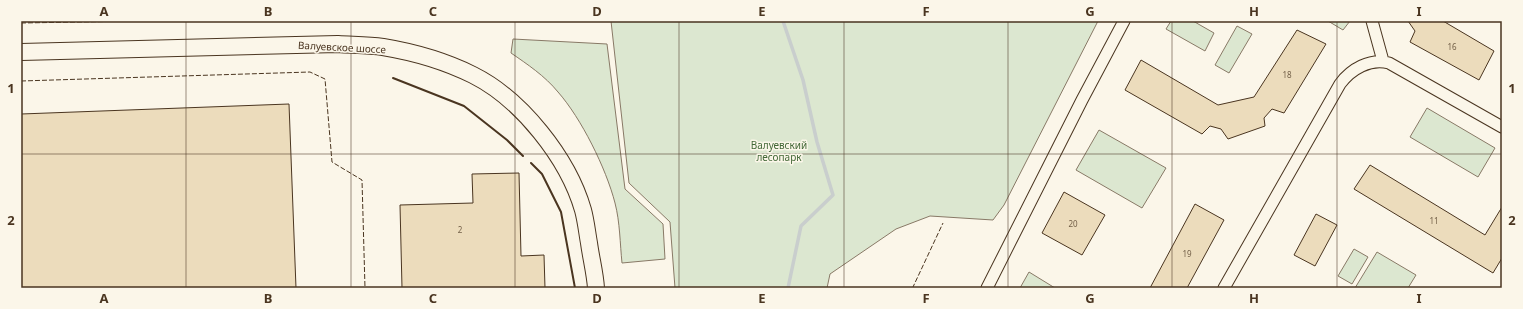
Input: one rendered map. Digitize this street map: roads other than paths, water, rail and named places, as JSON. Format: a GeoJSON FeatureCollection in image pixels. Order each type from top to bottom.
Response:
{"type":"FeatureCollection","features":[{"type":"Feature","properties":{"kind":"main road","name":"Валуевское шоссе"},"geometry":{"type":"LineString","coordinates":[[21,52],[338,44],[383,47],[433,59],[452,66],[473,75],[494,88],[522,112],[549,143],[568,174],[583,210],[596,288]]}},
{"type":"Feature","properties":{"kind":"street"},"geometry":{"type":"LineString","coordinates":[[987,288],[1071,120],[1124,21]]}},
{"type":"Feature","properties":{"kind":"street"},"geometry":{"type":"LineString","coordinates":[[1372,21],[1383,61]]}},
{"type":"Feature","properties":{"kind":"street"},"geometry":{"type":"LineString","coordinates":[[1224,288],[1340,84],[1350,72],[1360,66],[1383,61],[1389,63],[1502,127]]}},
{"type":"Feature","properties":{"kind":"waterway"},"geometry":{"type":"LineString","coordinates":[[783,21],[803,80],[817,142],[833,195],[801,226],[788,288]]}},
{"type":"Feature","properties":{"kind":"park label","name":"Валуевский лесопарк"},"geometry":{"type":"Point","coordinates":[779,150]}}]}
